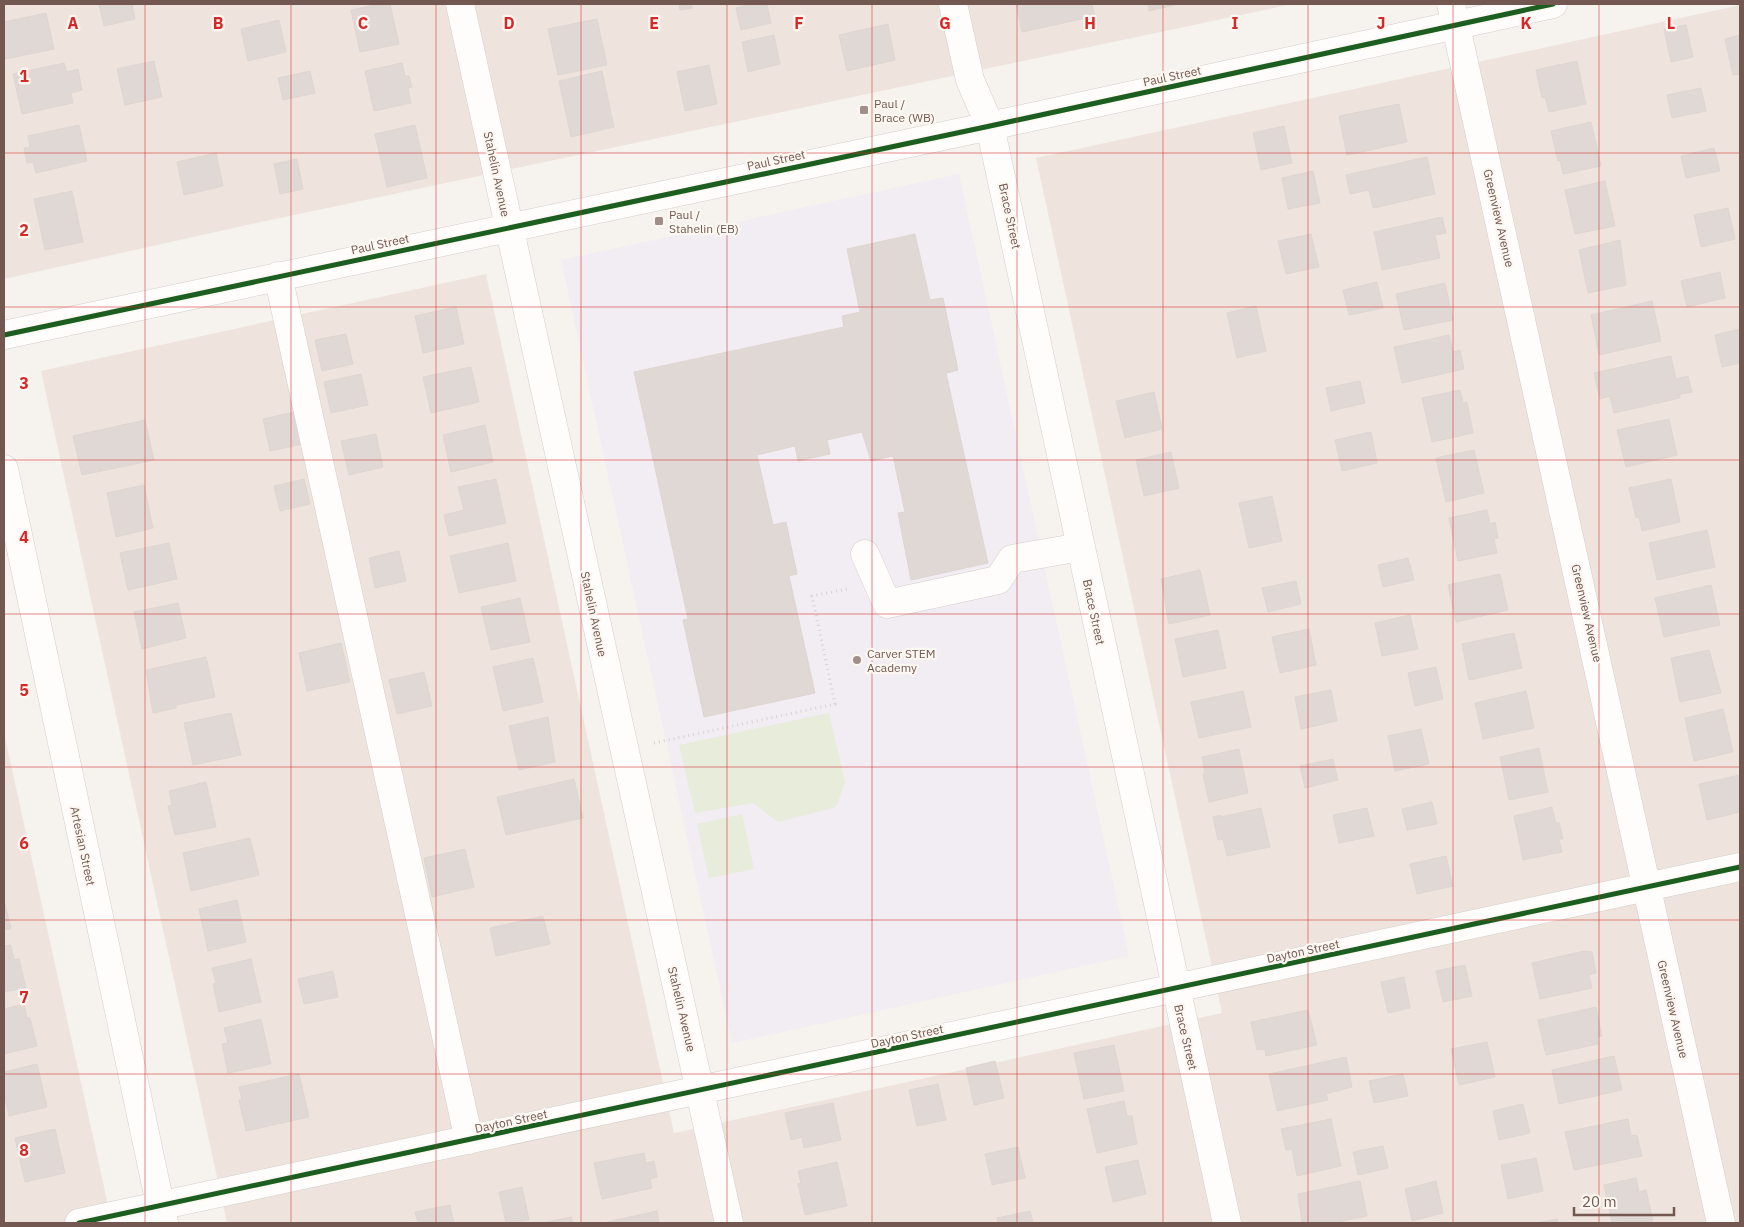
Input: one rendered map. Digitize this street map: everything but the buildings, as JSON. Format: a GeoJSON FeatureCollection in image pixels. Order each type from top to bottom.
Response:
{"type":"FeatureCollection","features":[{"type":"Feature","properties":{"kind":"street","name":"Stahelin Avenue"},"geometry":{"type":"LineString","coordinates":[[460,4],[729,1223]]}},
{"type":"Feature","properties":{"kind":"street","name":"Brace Street"},"geometry":{"type":"LineString","coordinates":[[953,4],[970,80],[990,126],[1227,1223]]}},
{"type":"Feature","properties":{"kind":"street","name":"Paul Street"},"geometry":{"type":"LineString","coordinates":[[4,335],[990,126],[1454,14],[1553,4]]}},
{"type":"Feature","properties":{"kind":"street","name":"Greenview Avenue"},"geometry":{"type":"LineString","coordinates":[[1454,14],[1721,1223]]}},
{"type":"Feature","properties":{"kind":"street"},"geometry":{"type":"LineString","coordinates":[[278,276],[469,1140]]}},
{"type":"Feature","properties":{"kind":"street","name":"Artesian Street"},"geometry":{"type":"LineString","coordinates":[[4,469],[162,1215]]}},
{"type":"Feature","properties":{"kind":"street"},"geometry":{"type":"LineString","coordinates":[[865,554],[888,604],[998,580],[1012,559],[1080,547]]}},
{"type":"Feature","properties":{"kind":"street","name":"Dayton Street"},"geometry":{"type":"LineString","coordinates":[[79,1223],[162,1215],[469,1140],[1740,867]]}},
{"type":"Feature","properties":{"kind":"path"},"geometry":{"type":"LineString","coordinates":[[624,750],[835,704],[812,596],[878,582]]}},
{"type":"Feature","properties":{"kind":"shaded area"},"geometry":{"type":"Polygon","coordinates":[[[4,4],[1293,4],[261,222],[4,279],[4,4]]]}},
{"type":"Feature","properties":{"kind":"shaded area"},"geometry":{"type":"Polygon","coordinates":[[[1740,5],[1740,1223],[227,1223],[41,371],[486,274],[674,1133],[1222,1013],[1036,158],[1740,5]]]}},
{"type":"Feature","properties":{"kind":"shaded area","name":"Carver STEM Academy"},"geometry":{"type":"Polygon","coordinates":[[[959,174],[1129,956],[732,1043],[561,260],[959,174]]]}},
{"type":"Feature","properties":{"kind":"shaded area"},"geometry":{"type":"Polygon","coordinates":[[[4,733],[112,1223],[4,1223],[4,733]]]}},
{"type":"Feature","properties":{"kind":"green space"},"geometry":{"type":"Polygon","coordinates":[[[829,713],[845,783],[836,807],[778,822],[753,803],[695,813],[679,745],[829,713]]]}},
{"type":"Feature","properties":{"kind":"green space"},"geometry":{"type":"Polygon","coordinates":[[[742,814],[754,869],[709,878],[697,824],[742,814]]]}},
{"type":"Feature","properties":{"kind":"cycle path"},"geometry":{"type":"LineString","coordinates":[[4,335],[990,126],[1553,4]]}},
{"type":"Feature","properties":{"kind":"cycle path"},"geometry":{"type":"LineString","coordinates":[[79,1223],[1740,867]]}},
{"type":"Feature","properties":{"kind":"place","name":"Paul / Brace (WB)"},"geometry":{"type":"Point","coordinates":[864,110]}},
{"type":"Feature","properties":{"kind":"place","name":"Paul / Stahelin (EB)"},"geometry":{"type":"Point","coordinates":[659,221]}},
{"type":"Feature","properties":{"kind":"place","name":"Carver STEM Academy"},"geometry":{"type":"Point","coordinates":[857,660]}}]}
